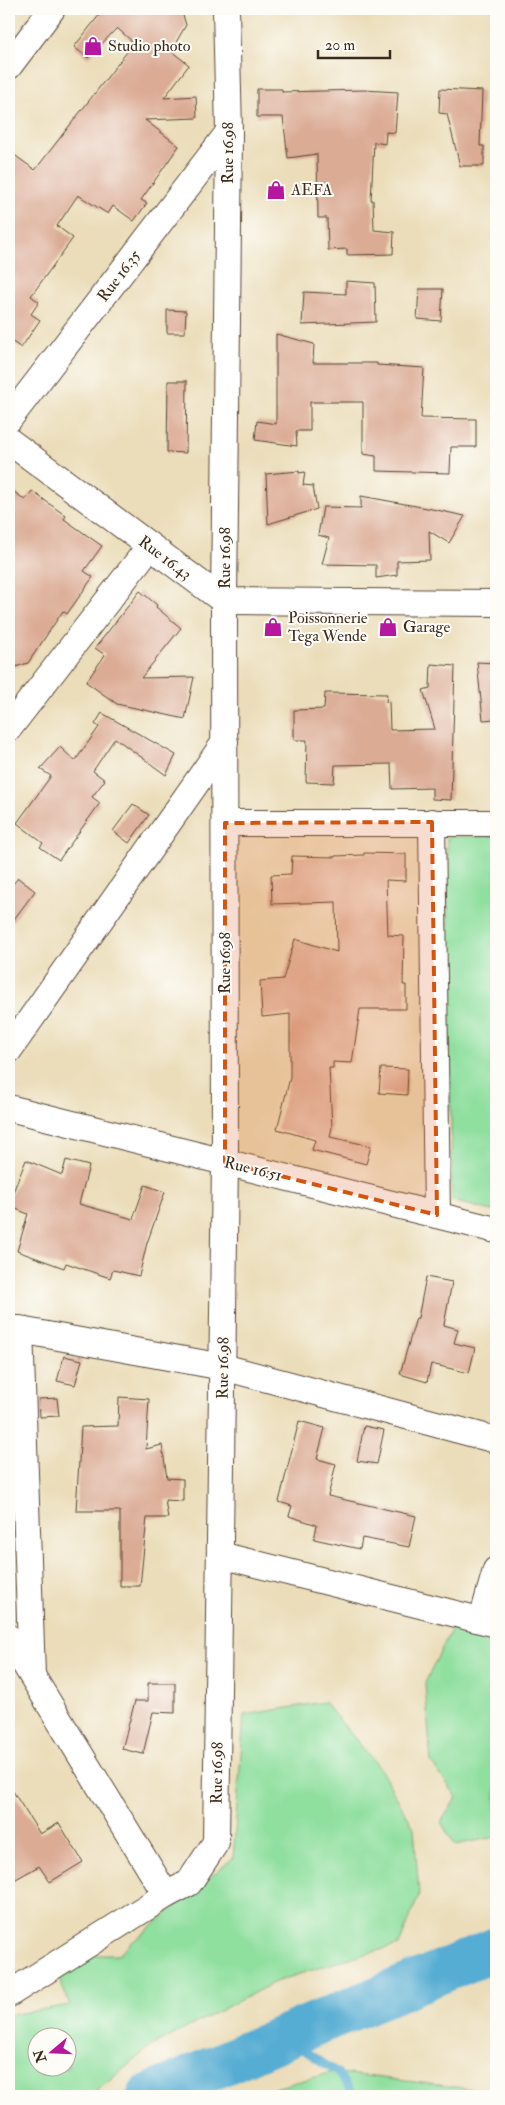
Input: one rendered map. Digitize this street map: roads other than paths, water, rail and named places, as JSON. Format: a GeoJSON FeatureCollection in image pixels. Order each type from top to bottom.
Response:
{"type":"FeatureCollection","features":[{"type":"Feature","properties":{"kind":"street"},"geometry":{"type":"LineString","coordinates":[[9,66],[52,9]]}},
{"type":"Feature","properties":{"kind":"street","name":"Rue 16.98"},"geometry":{"type":"LineString","coordinates":[[9,1994],[166,1895],[189,1883],[216,1842],[225,1162],[224,601],[229,132],[226,9]]}},
{"type":"Feature","properties":{"kind":"street","name":"Rue 16.35"},"geometry":{"type":"LineString","coordinates":[[9,419],[229,132]]}},
{"type":"Feature","properties":{"kind":"street","name":"Rue 16.43"},"geometry":{"type":"LineString","coordinates":[[9,441],[224,601]]}},
{"type":"Feature","properties":{"kind":"street"},"geometry":{"type":"LineString","coordinates":[[12,717],[150,546]]}},
{"type":"Feature","properties":{"kind":"street"},"geometry":{"type":"LineString","coordinates":[[224,601],[496,604]]}},
{"type":"Feature","properties":{"kind":"street"},"geometry":{"type":"LineString","coordinates":[[9,1050],[225,742]]}},
{"type":"Feature","properties":{"kind":"street"},"geometry":{"type":"LineString","coordinates":[[432,822],[437,1215]]}},
{"type":"Feature","properties":{"kind":"street"},"geometry":{"type":"LineString","coordinates":[[225,823],[496,823]]}},
{"type":"Feature","properties":{"kind":"street","name":"Rue 16.51"},"geometry":{"type":"LineString","coordinates":[[9,1108],[496,1230]]}},
{"type":"Feature","properties":{"kind":"street"},"geometry":{"type":"LineString","coordinates":[[32,1675],[14,1328],[223,1367],[496,1440]]}},
{"type":"Feature","properties":{"kind":"street"},"geometry":{"type":"LineString","coordinates":[[220,1555],[489,1622],[496,1570]]}},
{"type":"Feature","properties":{"kind":"street"},"geometry":{"type":"LineString","coordinates":[[9,1638],[166,1895]]}},
{"type":"Feature","properties":{"kind":"waterway"},"geometry":{"type":"LineString","coordinates":[[149,2096],[284,2037],[496,1949]]}},
{"type":"Feature","properties":{"kind":"waterway"},"geometry":{"type":"LineString","coordinates":[[284,2037],[337,2072],[355,2096]]}},
{"type":"Feature","properties":{"kind":"place","name":"Studio photo"},"geometry":{"type":"Point","coordinates":[93,46]}},
{"type":"Feature","properties":{"kind":"place","name":"AEFA"},"geometry":{"type":"Point","coordinates":[276,190]}},
{"type":"Feature","properties":{"kind":"place","name":"Poissonnerie Tega Wende"},"geometry":{"type":"Point","coordinates":[273,627]}},
{"type":"Feature","properties":{"kind":"place","name":"Garage"},"geometry":{"type":"Point","coordinates":[388,627]}}]}
